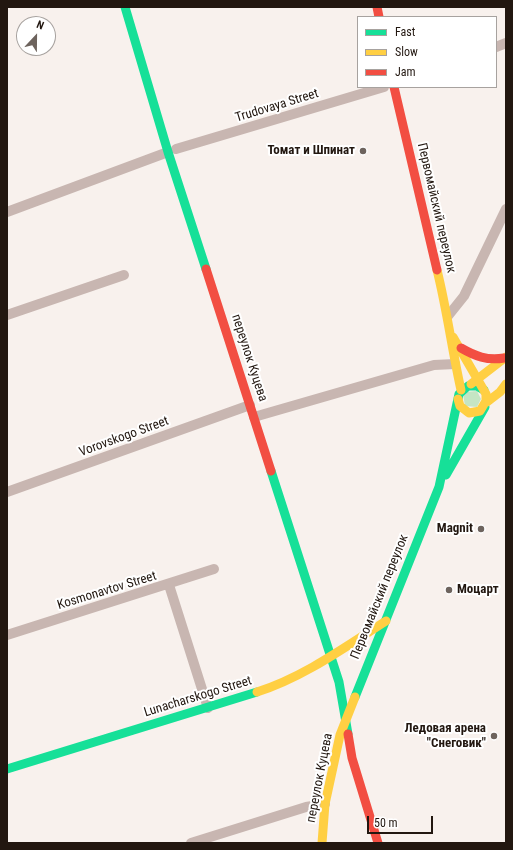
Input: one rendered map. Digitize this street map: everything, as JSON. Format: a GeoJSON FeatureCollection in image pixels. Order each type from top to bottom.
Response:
{"type":"FeatureCollection","features":[{"type":"Feature","properties":{"kind":"street","name":"переулок Куцева"},"geometry":{"type":"LineString","coordinates":[[125,7],[172,151],[250,405],[329,657],[343,697],[352,758],[378,843]]}},
{"type":"Feature","properties":{"kind":"street","name":"Trudovaya Street"},"geometry":{"type":"LineString","coordinates":[[7,212],[172,151],[381,88]]}},
{"type":"Feature","properties":{"kind":"street","name":"Первомайский переулок"},"geometry":{"type":"LineString","coordinates":[[346,718],[439,487],[462,391],[455,364],[448,316],[394,88]]}},
{"type":"Feature","properties":{"kind":"street"},"geometry":{"type":"LineString","coordinates":[[448,316],[464,296],[506,209]]}},
{"type":"Feature","properties":{"kind":"street"},"geometry":{"type":"LineString","coordinates":[[7,315],[124,275]]}},
{"type":"Feature","properties":{"kind":"street","name":"Первомайский переулок"},"geometry":{"type":"LineString","coordinates":[[451,335],[461,348],[484,390]]}},
{"type":"Feature","properties":{"kind":"street"},"geometry":{"type":"LineString","coordinates":[[461,348],[482,360],[491,361],[505,358]]}},
{"type":"Feature","properties":{"kind":"street"},"geometry":{"type":"LineString","coordinates":[[505,358],[462,391],[460,408],[468,414],[478,413],[486,404],[503,395],[506,384]]}},
{"type":"Feature","properties":{"kind":"street"},"geometry":{"type":"LineString","coordinates":[[254,417],[434,365],[455,364]]}},
{"type":"Feature","properties":{"kind":"street"},"geometry":{"type":"LineString","coordinates":[[462,391],[477,386],[484,390],[486,404]]}},
{"type":"Feature","properties":{"kind":"street","name":"Первомайский переулок"},"geometry":{"type":"LineString","coordinates":[[439,487],[469,437],[486,404]]}},
{"type":"Feature","properties":{"kind":"street","name":"Vorovskogo Street"},"geometry":{"type":"LineString","coordinates":[[7,492],[250,405]]}},
{"type":"Feature","properties":{"kind":"street","name":"Kosmonavtov Street"},"geometry":{"type":"LineString","coordinates":[[7,636],[169,585],[214,569]]}},
{"type":"Feature","properties":{"kind":"street"},"geometry":{"type":"LineString","coordinates":[[169,585],[208,708]]}},
{"type":"Feature","properties":{"kind":"street","name":"Lunacharskogo Street"},"geometry":{"type":"LineString","coordinates":[[7,769],[272,687],[329,657],[386,621]]}},
{"type":"Feature","properties":{"kind":"street","name":"переулок Куцева"},"geometry":{"type":"LineString","coordinates":[[322,843],[326,804],[340,735],[346,718]]}},
{"type":"Feature","properties":{"kind":"street"},"geometry":{"type":"LineString","coordinates":[[191,843],[306,807],[326,804]]}},
{"type":"Feature","properties":{"kind":"green space"},"geometry":{"type":"Polygon","coordinates":[[[477,391],[481,399],[477,407],[465,406],[463,394],[465,392],[477,391]]]}},
{"type":"Feature","properties":{"kind":"traffic: fast"},"geometry":{"type":"LineString","coordinates":[[125,7],[168,152],[206,269]]}},
{"type":"Feature","properties":{"kind":"traffic: fast"},"geometry":{"type":"LineString","coordinates":[[355,697],[439,487],[459,394],[468,386],[477,386],[484,390]]}},
{"type":"Feature","properties":{"kind":"traffic: fast"},"geometry":{"type":"LineString","coordinates":[[446,475],[485,407]]}},
{"type":"Feature","properties":{"kind":"traffic: fast"},"geometry":{"type":"LineString","coordinates":[[271,471],[339,682],[348,734]]}},
{"type":"Feature","properties":{"kind":"traffic: fast"},"geometry":{"type":"LineString","coordinates":[[7,769],[257,692]]}},
{"type":"Feature","properties":{"kind":"traffic: slow"},"geometry":{"type":"LineString","coordinates":[[437,270],[461,390]]}},
{"type":"Feature","properties":{"kind":"traffic: slow"},"geometry":{"type":"LineString","coordinates":[[453,337],[486,394],[486,401],[480,411],[469,413],[460,406],[458,399]]}},
{"type":"Feature","properties":{"kind":"traffic: slow"},"geometry":{"type":"LineString","coordinates":[[471,384],[506,357]]}},
{"type":"Feature","properties":{"kind":"traffic: slow"},"geometry":{"type":"LineString","coordinates":[[487,402],[500,392],[506,384]]}},
{"type":"Feature","properties":{"kind":"traffic: slow"},"geometry":{"type":"LineString","coordinates":[[257,692],[274,686],[308,670],[386,621]]}},
{"type":"Feature","properties":{"kind":"traffic: slow"},"geometry":{"type":"LineString","coordinates":[[322,843],[325,804],[340,735],[355,697]]}},
{"type":"Feature","properties":{"kind":"traffic: jam"},"geometry":{"type":"LineString","coordinates":[[377,7],[379,16]]}},
{"type":"Feature","properties":{"kind":"traffic: jam"},"geometry":{"type":"LineString","coordinates":[[394,88],[437,270]]}},
{"type":"Feature","properties":{"kind":"traffic: jam"},"geometry":{"type":"LineString","coordinates":[[206,269],[271,471]]}},
{"type":"Feature","properties":{"kind":"traffic: jam"},"geometry":{"type":"LineString","coordinates":[[461,348],[481,357],[492,359],[504,358]]}},
{"type":"Feature","properties":{"kind":"traffic: jam"},"geometry":{"type":"LineString","coordinates":[[348,734],[352,758],[378,843]]}},
{"type":"Feature","properties":{"kind":"place","name":"Томат и Шпинат"},"geometry":{"type":"Point","coordinates":[363,151]}},
{"type":"Feature","properties":{"kind":"place","name":"Magnit"},"geometry":{"type":"Point","coordinates":[481,529]}},
{"type":"Feature","properties":{"kind":"place","name":"Моцарт"},"geometry":{"type":"Point","coordinates":[449,590]}},
{"type":"Feature","properties":{"kind":"place","name":"Ледовая арена \"Снеговик\""},"geometry":{"type":"Point","coordinates":[494,736]}}]}
